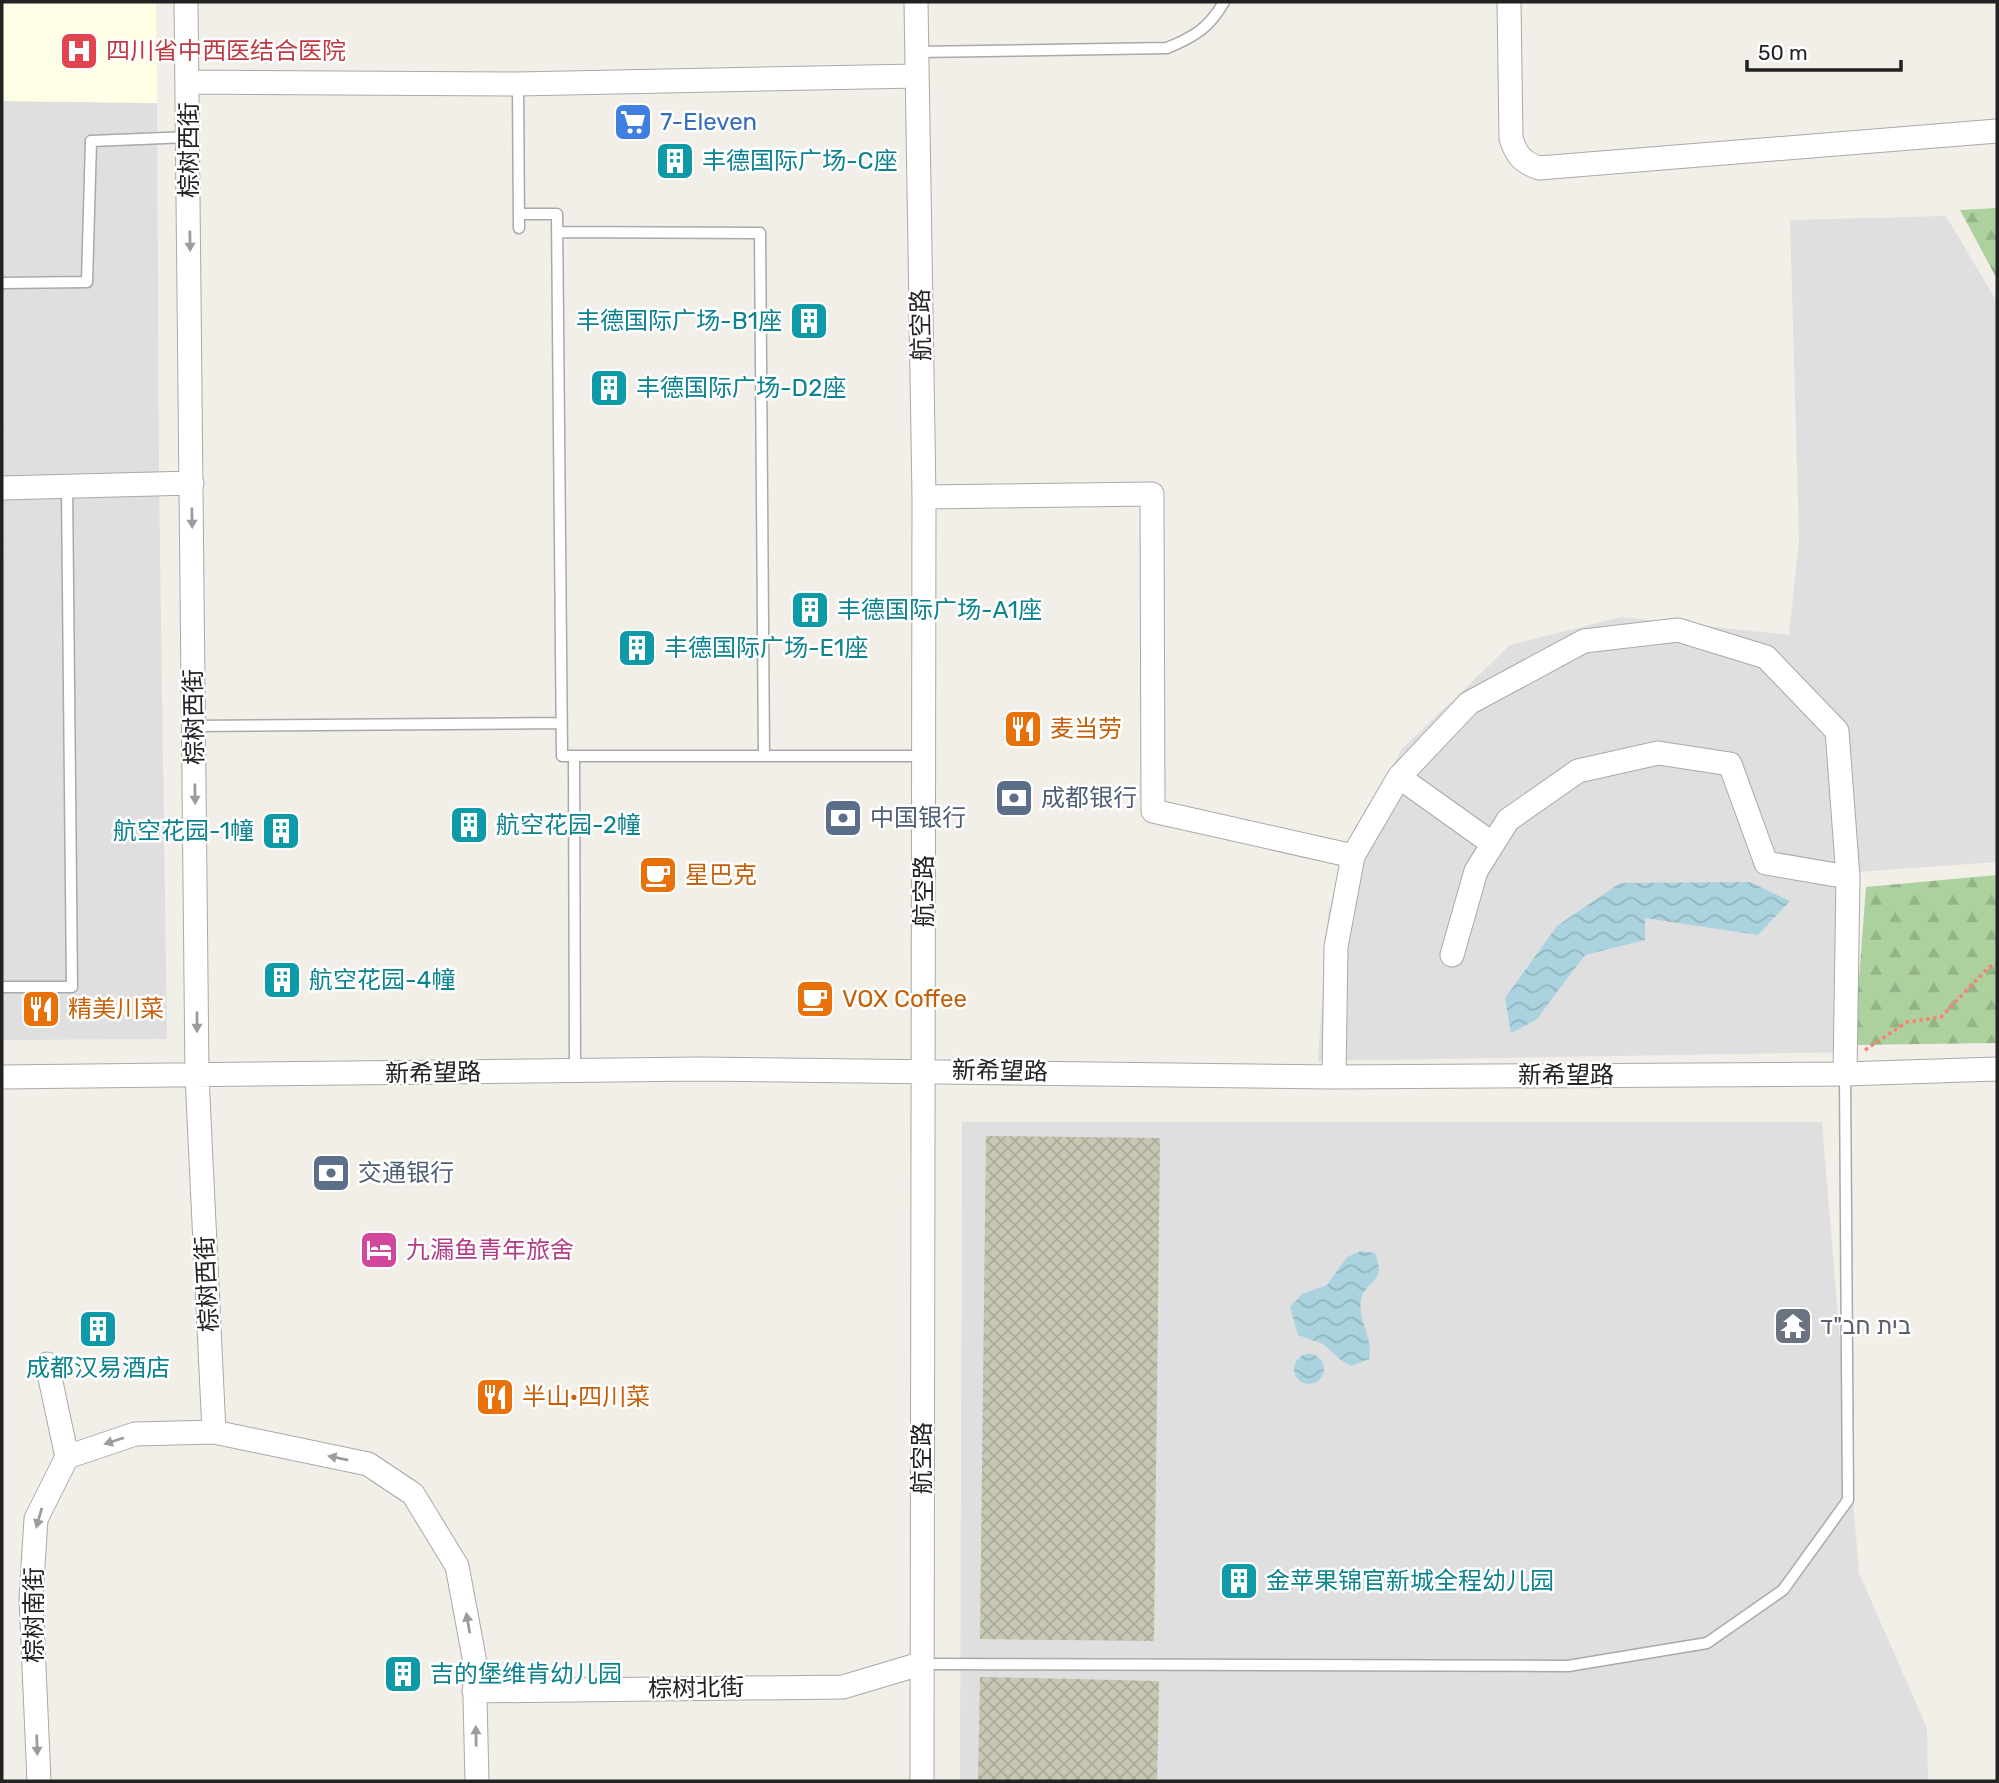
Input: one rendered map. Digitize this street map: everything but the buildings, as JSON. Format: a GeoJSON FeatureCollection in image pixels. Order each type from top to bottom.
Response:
{"type":"FeatureCollection","features":[{"type":"Feature","properties":{"kind":"street","name":"棕树西街"},"geometry":{"type":"LineString","coordinates":[[186,2],[197,1076],[214,1432]]}},
{"type":"Feature","properties":{"kind":"street","name":"航空路"},"geometry":{"type":"LineString","coordinates":[[916,2],[924,497],[925,1070],[920,1664],[922,1781]]}},
{"type":"Feature","properties":{"kind":"street"},"geometry":{"type":"LineString","coordinates":[[1509,2],[1511,138],[1514,150],[1524,163],[1539,168],[1997,131]]}},
{"type":"Feature","properties":{"kind":"street"},"geometry":{"type":"LineString","coordinates":[[188,82],[517,83],[917,76]]}},
{"type":"Feature","properties":{"kind":"street"},"geometry":{"type":"LineString","coordinates":[[2,488],[192,483]]}},
{"type":"Feature","properties":{"kind":"street"},"geometry":{"type":"LineString","coordinates":[[924,497],[1152,494],[1153,811],[1353,856]]}},
{"type":"Feature","properties":{"kind":"street"},"geometry":{"type":"LineString","coordinates":[[1334,1077],[1336,947],[1353,856],[1399,778],[1469,702],[1584,641],[1678,630],[1766,657],[1838,731],[1847,877],[1846,1068]]}},
{"type":"Feature","properties":{"kind":"street"},"geometry":{"type":"LineString","coordinates":[[1452,956],[1476,871],[1508,820],[1578,771],[1658,753],[1730,764],[1766,863],[1847,877]]}},
{"type":"Feature","properties":{"kind":"street"},"geometry":{"type":"LineString","coordinates":[[1399,778],[1493,844]]}},
{"type":"Feature","properties":{"kind":"street","name":"新希望路"},"geometry":{"type":"LineString","coordinates":[[2,1077],[925,1070],[1334,1077],[1846,1068],[1997,1069]]}},
{"type":"Feature","properties":{"kind":"street"},"geometry":{"type":"LineString","coordinates":[[47,1364],[67,1457],[135,1434],[214,1432],[368,1464],[413,1494],[457,1566],[474,1657],[477,1781]]}},
{"type":"Feature","properties":{"kind":"street","name":"棕树南街"},"geometry":{"type":"LineString","coordinates":[[39,1781],[31,1598],[36,1519],[67,1457]]}},
{"type":"Feature","properties":{"kind":"street","name":"棕树北街"},"geometry":{"type":"LineString","coordinates":[[474,1691],[843,1686],[920,1664]]}},
{"type":"Feature","properties":{"kind":"lane"},"geometry":{"type":"LineString","coordinates":[[917,52],[1167,48],[1198,36],[1213,20],[1224,2]]}},
{"type":"Feature","properties":{"kind":"lane"},"geometry":{"type":"LineString","coordinates":[[517,83],[519,229]]}},
{"type":"Feature","properties":{"kind":"lane"},"geometry":{"type":"LineString","coordinates":[[2,283],[87,282],[91,141],[189,137]]}},
{"type":"Feature","properties":{"kind":"lane"},"geometry":{"type":"LineString","coordinates":[[519,214],[557,214],[562,756],[923,757]]}},
{"type":"Feature","properties":{"kind":"lane"},"geometry":{"type":"LineString","coordinates":[[558,232],[760,233],[764,756]]}},
{"type":"Feature","properties":{"kind":"lane"},"geometry":{"type":"LineString","coordinates":[[2,987],[72,988],[67,487]]}},
{"type":"Feature","properties":{"kind":"lane"},"geometry":{"type":"LineString","coordinates":[[194,726],[561,723]]}},
{"type":"Feature","properties":{"kind":"lane"},"geometry":{"type":"LineString","coordinates":[[574,756],[575,1071]]}},
{"type":"Feature","properties":{"kind":"lane"},"geometry":{"type":"LineString","coordinates":[[920,1664],[1568,1665],[1707,1643],[1783,1590],[1848,1500],[1846,1068]]}},
{"type":"Feature","properties":{"kind":"path"},"geometry":{"type":"LineString","coordinates":[[1846,1068],[1907,1022],[1941,1017],[1989,967],[1997,964]]}},
{"type":"Feature","properties":{"kind":"shaded area","name":"四川省中西医结合医院"},"geometry":{"type":"Polygon","coordinates":[[[2,2],[156,2],[157,103],[4,101],[2,118],[2,2]]]}},
{"type":"Feature","properties":{"kind":"shaded area"},"geometry":{"type":"Polygon","coordinates":[[[4,101],[157,103],[167,1039],[2,1040],[4,101]]]}},
{"type":"Feature","properties":{"kind":"shaded area"},"geometry":{"type":"Polygon","coordinates":[[[1946,216],[1997,302],[1997,862],[1857,872],[1854,1052],[1318,1061],[1328,913],[1354,832],[1402,749],[1510,645],[1621,617],[1789,635],[1799,540],[1790,220],[1946,216]]]}},
{"type":"Feature","properties":{"kind":"shaded area"},"geometry":{"type":"Polygon","coordinates":[[[962,1122],[1822,1122],[1859,1573],[1927,1728],[1928,1781],[960,1781],[962,1122]]]}},
{"type":"Feature","properties":{"kind":"shaded area"},"geometry":{"type":"Polygon","coordinates":[[[986,1136],[1160,1138],[1154,1641],[980,1639],[986,1136]]]}},
{"type":"Feature","properties":{"kind":"shaded area"},"geometry":{"type":"Polygon","coordinates":[[[980,1677],[1159,1681],[1157,1781],[978,1781],[980,1677]]]}},
{"type":"Feature","properties":{"kind":"green space"},"geometry":{"type":"Polygon","coordinates":[[[1997,208],[1997,279],[1960,210],[1997,208]]]}},
{"type":"Feature","properties":{"kind":"green space"},"geometry":{"type":"Polygon","coordinates":[[[1997,875],[1997,1043],[1854,1045],[1866,887],[1997,875]]]}},
{"type":"Feature","properties":{"kind":"water"},"geometry":{"type":"Polygon","coordinates":[[[1750,882],[1790,901],[1758,935],[1645,918],[1645,940],[1585,955],[1536,1020],[1511,1033],[1505,998],[1557,926],[1620,883],[1750,882]]]}},
{"type":"Feature","properties":{"kind":"water"},"geometry":{"type":"Polygon","coordinates":[[[1361,1251],[1375,1253],[1379,1271],[1364,1293],[1360,1308],[1369,1344],[1369,1359],[1352,1366],[1323,1344],[1298,1335],[1290,1307],[1302,1294],[1327,1285],[1347,1257],[1361,1251]]]}},
{"type":"Feature","properties":{"kind":"water"},"geometry":{"type":"Polygon","coordinates":[[[1309,1354],[1320,1358],[1324,1369],[1320,1380],[1309,1384],[1298,1380],[1294,1369],[1298,1358],[1309,1354]]]}},
{"type":"Feature","properties":{"kind":"place","name":"四川省中西医结合医院"},"geometry":{"type":"Point","coordinates":[79,51]}},
{"type":"Feature","properties":{"kind":"place","name":"7-Eleven"},"geometry":{"type":"Point","coordinates":[633,122]}},
{"type":"Feature","properties":{"kind":"place","name":"丰德国际广场-C座"},"geometry":{"type":"Point","coordinates":[675,161]}},
{"type":"Feature","properties":{"kind":"place","name":"丰德国际广场-B1座"},"geometry":{"type":"Point","coordinates":[809,321]}},
{"type":"Feature","properties":{"kind":"place","name":"丰德国际广场-D2座"},"geometry":{"type":"Point","coordinates":[609,388]}},
{"type":"Feature","properties":{"kind":"place","name":"丰德国际广场-A1座"},"geometry":{"type":"Point","coordinates":[810,610]}},
{"type":"Feature","properties":{"kind":"place","name":"丰德国际广场-E1座"},"geometry":{"type":"Point","coordinates":[637,648]}},
{"type":"Feature","properties":{"kind":"place","name":"麦当劳"},"geometry":{"type":"Point","coordinates":[1023,729]}},
{"type":"Feature","properties":{"kind":"place","name":"成都银行"},"geometry":{"type":"Point","coordinates":[1014,798]}},
{"type":"Feature","properties":{"kind":"place","name":"中国银行"},"geometry":{"type":"Point","coordinates":[843,818]}},
{"type":"Feature","properties":{"kind":"place","name":"航空花园-2幢"},"geometry":{"type":"Point","coordinates":[469,825]}},
{"type":"Feature","properties":{"kind":"place","name":"航空花园-1幢"},"geometry":{"type":"Point","coordinates":[281,831]}},
{"type":"Feature","properties":{"kind":"place","name":"星巴克"},"geometry":{"type":"Point","coordinates":[658,875]}},
{"type":"Feature","properties":{"kind":"place","name":"航空花园-4幢"},"geometry":{"type":"Point","coordinates":[282,980]}},
{"type":"Feature","properties":{"kind":"place","name":"VOX Coffee"},"geometry":{"type":"Point","coordinates":[815,999]}},
{"type":"Feature","properties":{"kind":"place","name":"精美川菜"},"geometry":{"type":"Point","coordinates":[41,1009]}},
{"type":"Feature","properties":{"kind":"place","name":"交通银行"},"geometry":{"type":"Point","coordinates":[331,1173]}},
{"type":"Feature","properties":{"kind":"place","name":"九漏鱼青年旅舍"},"geometry":{"type":"Point","coordinates":[379,1250]}},
{"type":"Feature","properties":{"kind":"place","name":"בית חב\"ד"},"geometry":{"type":"Point","coordinates":[1793,1326]}},
{"type":"Feature","properties":{"kind":"place","name":"成都汉易酒店"},"geometry":{"type":"Point","coordinates":[98,1329]}},
{"type":"Feature","properties":{"kind":"place","name":"半山·四川菜"},"geometry":{"type":"Point","coordinates":[495,1397]}},
{"type":"Feature","properties":{"kind":"place","name":"金苹果锦官新城全程幼儿园"},"geometry":{"type":"Point","coordinates":[1239,1581]}},
{"type":"Feature","properties":{"kind":"place","name":"吉的堡维肯幼儿园"},"geometry":{"type":"Point","coordinates":[403,1674]}}]}
